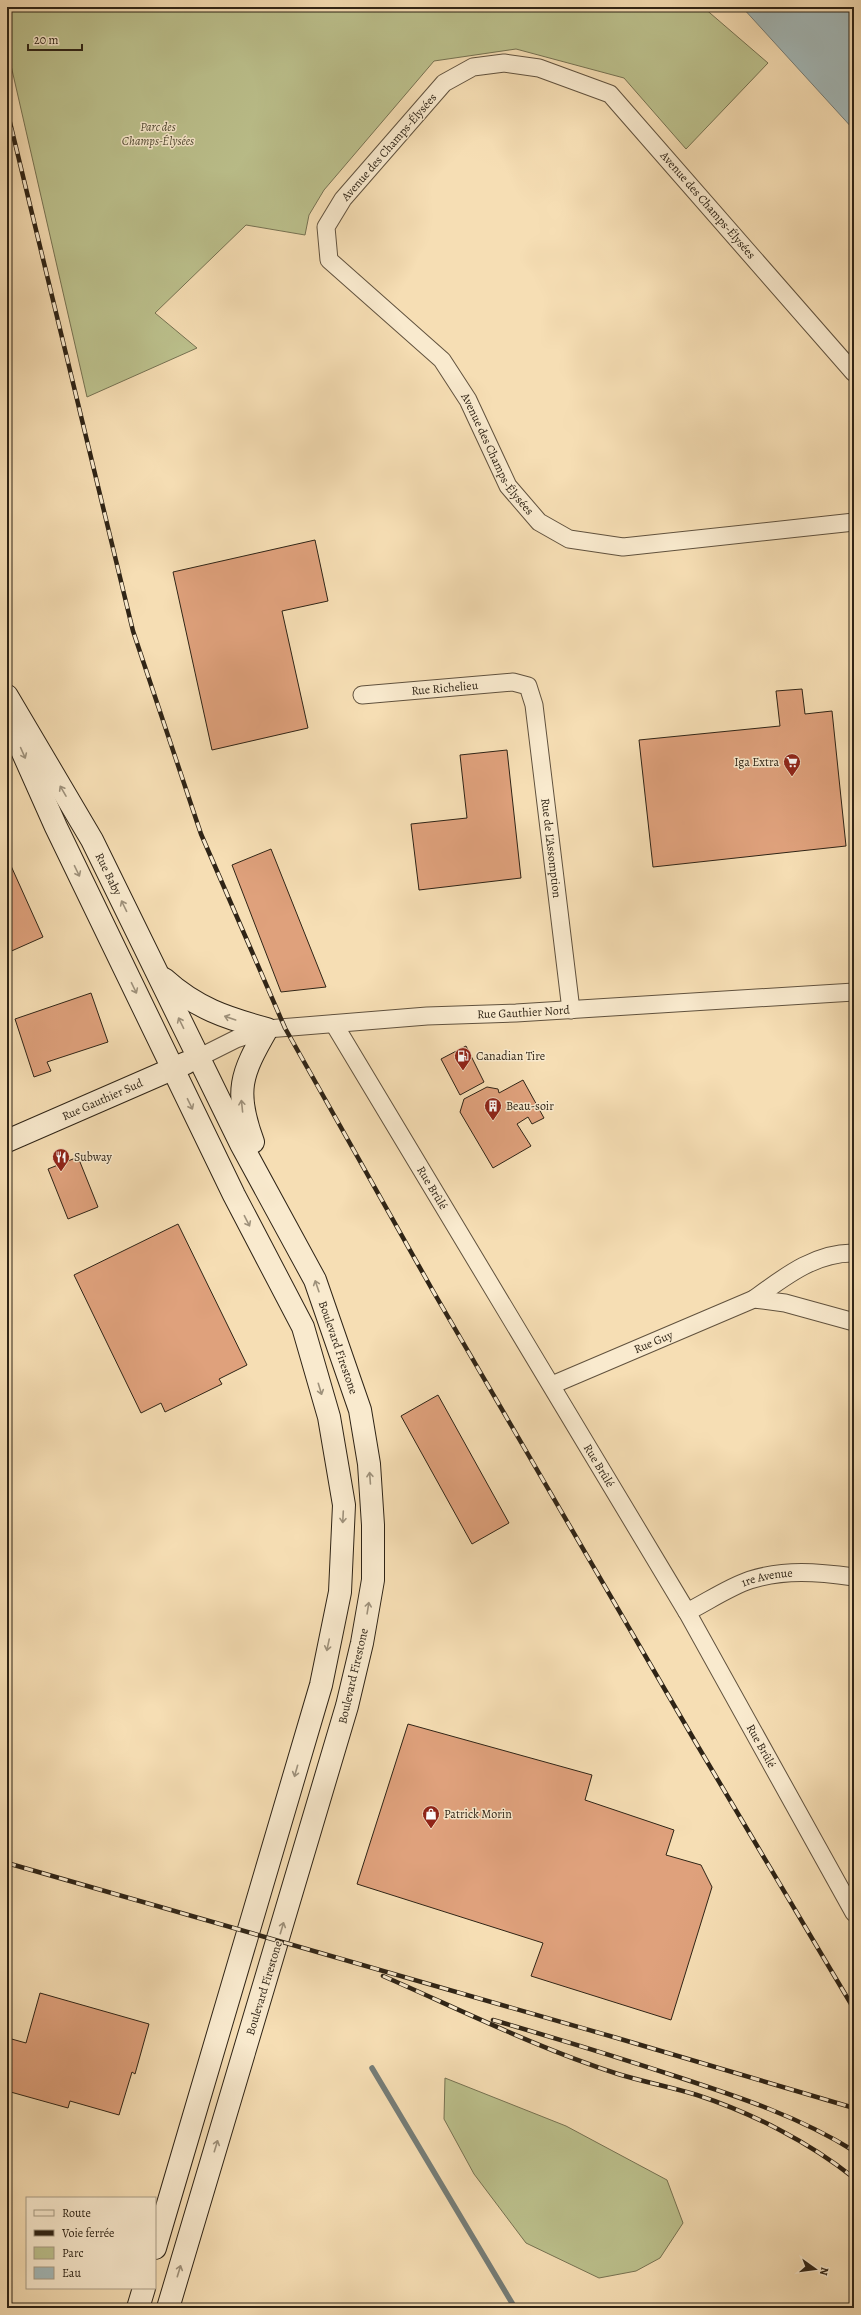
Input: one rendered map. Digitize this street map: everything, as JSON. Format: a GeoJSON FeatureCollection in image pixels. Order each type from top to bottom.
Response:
{"type":"FeatureCollection","features":[{"type":"Feature","properties":{"kind":"main road","name":"Rue Baby"},"geometry":{"type":"LineString","coordinates":[[7,696],[92,840],[198,1058]]}},
{"type":"Feature","properties":{"kind":"main road"},"geometry":{"type":"LineString","coordinates":[[7,717],[56,827],[234,1195],[303,1327],[329,1417],[344,1505],[340,1592],[321,1684],[156,2245]]}},
{"type":"Feature","properties":{"kind":"main road"},"geometry":{"type":"LineString","coordinates":[[158,974],[182,995],[198,1005],[234,1020],[267,1029],[244,1074],[241,1104],[244,1118],[283,1222]]}},
{"type":"Feature","properties":{"kind":"main road","name":"Rue Gauthier Sud"},"geometry":{"type":"LineString","coordinates":[[7,1140],[198,1058]]}},
{"type":"Feature","properties":{"kind":"main road","name":"Boulevard Firestone"},"geometry":{"type":"LineString","coordinates":[[168,2308],[347,1706],[362,1643],[373,1580],[373,1525],[369,1464],[360,1410],[315,1280],[241,1144],[198,1058]]}},
{"type":"Feature","properties":{"kind":"main road"},"geometry":{"type":"LineString","coordinates":[[138,2308],[144,2289]]}},
{"type":"Feature","properties":{"kind":"street","name":"Avenue des Champs-Élysées"},"geometry":{"type":"LineString","coordinates":[[854,373],[610,94],[539,68],[504,63],[473,67],[444,83],[343,198],[326,227],[329,260],[442,360],[468,400],[508,486],[538,522],[569,539],[623,547],[854,522]]}},
{"type":"Feature","properties":{"kind":"street","name":"Rue Richelieu"},"geometry":{"type":"LineString","coordinates":[[362,695],[513,682],[528,686]]}},
{"type":"Feature","properties":{"kind":"street","name":"Rue de L'Assomption"},"geometry":{"type":"LineString","coordinates":[[528,686],[534,705],[571,1010]]}},
{"type":"Feature","properties":{"kind":"street","name":"Rue Gauthier Nord"},"geometry":{"type":"LineString","coordinates":[[198,1058],[236,1039],[267,1029],[427,1016],[571,1010],[854,992]]}},
{"type":"Feature","properties":{"kind":"street","name":"Rue Brûlé"},"geometry":{"type":"LineString","coordinates":[[334,1024],[687,1612],[853,1909]]}},
{"type":"Feature","properties":{"kind":"street","name":"Rue Guy"},"geometry":{"type":"LineString","coordinates":[[552,1385],[754,1299],[796,1269],[836,1252],[854,1253]]}},
{"type":"Feature","properties":{"kind":"street"},"geometry":{"type":"LineString","coordinates":[[754,1299],[785,1303],[854,1322]]}},
{"type":"Feature","properties":{"kind":"street","name":"1re Avenue"},"geometry":{"type":"LineString","coordinates":[[687,1612],[749,1581],[772,1575],[794,1572],[821,1572],[854,1577]]}},
{"type":"Feature","properties":{"kind":"green space","name":"Parc des Champs-Élysées"},"geometry":{"type":"Polygon","coordinates":[[[7,7],[703,7],[768,63],[686,149],[624,78],[516,49],[434,61],[324,190],[309,215],[305,235],[246,225],[155,313],[197,348],[87,397],[7,48],[7,7]]]}},
{"type":"Feature","properties":{"kind":"green space"},"geometry":{"type":"Polygon","coordinates":[[[445,2078],[566,2126],[667,2180],[683,2223],[660,2258],[636,2271],[599,2278],[526,2243],[474,2174],[444,2119],[445,2078]]]}},
{"type":"Feature","properties":{"kind":"water"},"geometry":{"type":"Polygon","coordinates":[[[742,7],[854,7],[854,130],[742,7]]]}},
{"type":"Feature","properties":{"kind":"building"},"geometry":{"type":"Polygon","coordinates":[[[315,540],[328,601],[282,611],[308,728],[212,750],[173,572],[315,540]]]}},
{"type":"Feature","properties":{"kind":"building"},"geometry":{"type":"Polygon","coordinates":[[[802,689],[805,714],[832,711],[846,846],[653,867],[639,740],[780,726],[776,691],[802,689]]]}},
{"type":"Feature","properties":{"kind":"building"},"geometry":{"type":"Polygon","coordinates":[[[507,750],[521,878],[419,890],[411,824],[467,818],[460,755],[507,750]]]}},
{"type":"Feature","properties":{"kind":"building"},"geometry":{"type":"Polygon","coordinates":[[[271,849],[326,987],[281,992],[232,865],[271,849]]]}},
{"type":"Feature","properties":{"kind":"building"},"geometry":{"type":"Polygon","coordinates":[[[7,857],[43,937],[7,953],[7,857]]]}},
{"type":"Feature","properties":{"kind":"building"},"geometry":{"type":"Polygon","coordinates":[[[91,993],[108,1042],[47,1062],[51,1071],[34,1077],[15,1019],[91,993]]]}},
{"type":"Feature","properties":{"kind":"building","name":"Canadian Tire"},"geometry":{"type":"Polygon","coordinates":[[[466,1046],[484,1082],[460,1095],[441,1059],[466,1046]]]}},
{"type":"Feature","properties":{"kind":"building","name":"Beau-soir"},"geometry":{"type":"Polygon","coordinates":[[[523,1080],[544,1118],[532,1124],[528,1117],[517,1124],[531,1146],[493,1168],[460,1112],[464,1099],[487,1087],[498,1089],[499,1093],[523,1080]]]}},
{"type":"Feature","properties":{"kind":"building"},"geometry":{"type":"Polygon","coordinates":[[[78,1157],[98,1207],[68,1219],[48,1169],[78,1157]]]}},
{"type":"Feature","properties":{"kind":"building"},"geometry":{"type":"Polygon","coordinates":[[[178,1224],[247,1365],[219,1379],[222,1384],[165,1412],[161,1403],[141,1413],[74,1275],[178,1224]]]}},
{"type":"Feature","properties":{"kind":"building"},"geometry":{"type":"Polygon","coordinates":[[[438,1395],[509,1523],[472,1544],[401,1416],[438,1395]]]}},
{"type":"Feature","properties":{"kind":"building"},"geometry":{"type":"Polygon","coordinates":[[[408,1724],[592,1775],[585,1800],[674,1830],[666,1855],[701,1865],[712,1887],[671,2020],[531,1976],[543,1943],[357,1884],[408,1724]]]}},
{"type":"Feature","properties":{"kind":"building"},"geometry":{"type":"Polygon","coordinates":[[[40,1993],[149,2024],[135,2074],[132,2072],[119,2115],[70,2101],[68,2108],[7,2091],[8,2038],[26,2043],[40,1993]]]}},
{"type":"Feature","properties":{"kind":"waterway"},"geometry":{"type":"LineString","coordinates":[[372,2068],[515,2308]]}},
{"type":"Feature","properties":{"kind":"railway"},"geometry":{"type":"LineString","coordinates":[[7,110],[133,631],[201,834],[285,1028],[433,1291],[696,1743],[854,2009]]}},
{"type":"Feature","properties":{"kind":"railway"},"geometry":{"type":"LineString","coordinates":[[7,1863],[617,2038],[854,2108]]}},
{"type":"Feature","properties":{"kind":"railway"},"geometry":{"type":"LineString","coordinates":[[383,1976],[529,2041],[588,2064],[618,2074],[697,2095],[738,2110],[779,2130],[818,2152],[854,2178]]}},
{"type":"Feature","properties":{"kind":"railway"},"geometry":{"type":"LineString","coordinates":[[493,2020],[632,2062],[746,2100],[791,2118],[854,2151]]}},
{"type":"Feature","properties":{"kind":"place","name":"Iga Extra"},"geometry":{"type":"Point","coordinates":[792,777]}},
{"type":"Feature","properties":{"kind":"place","name":"Canadian Tire"},"geometry":{"type":"Point","coordinates":[463,1071]}},
{"type":"Feature","properties":{"kind":"place","name":"Beau-soir"},"geometry":{"type":"Point","coordinates":[493,1121]}},
{"type":"Feature","properties":{"kind":"place","name":"Subway"},"geometry":{"type":"Point","coordinates":[61,1172]}},
{"type":"Feature","properties":{"kind":"place","name":"Patrick Morin"},"geometry":{"type":"Point","coordinates":[431,1829]}}]}
